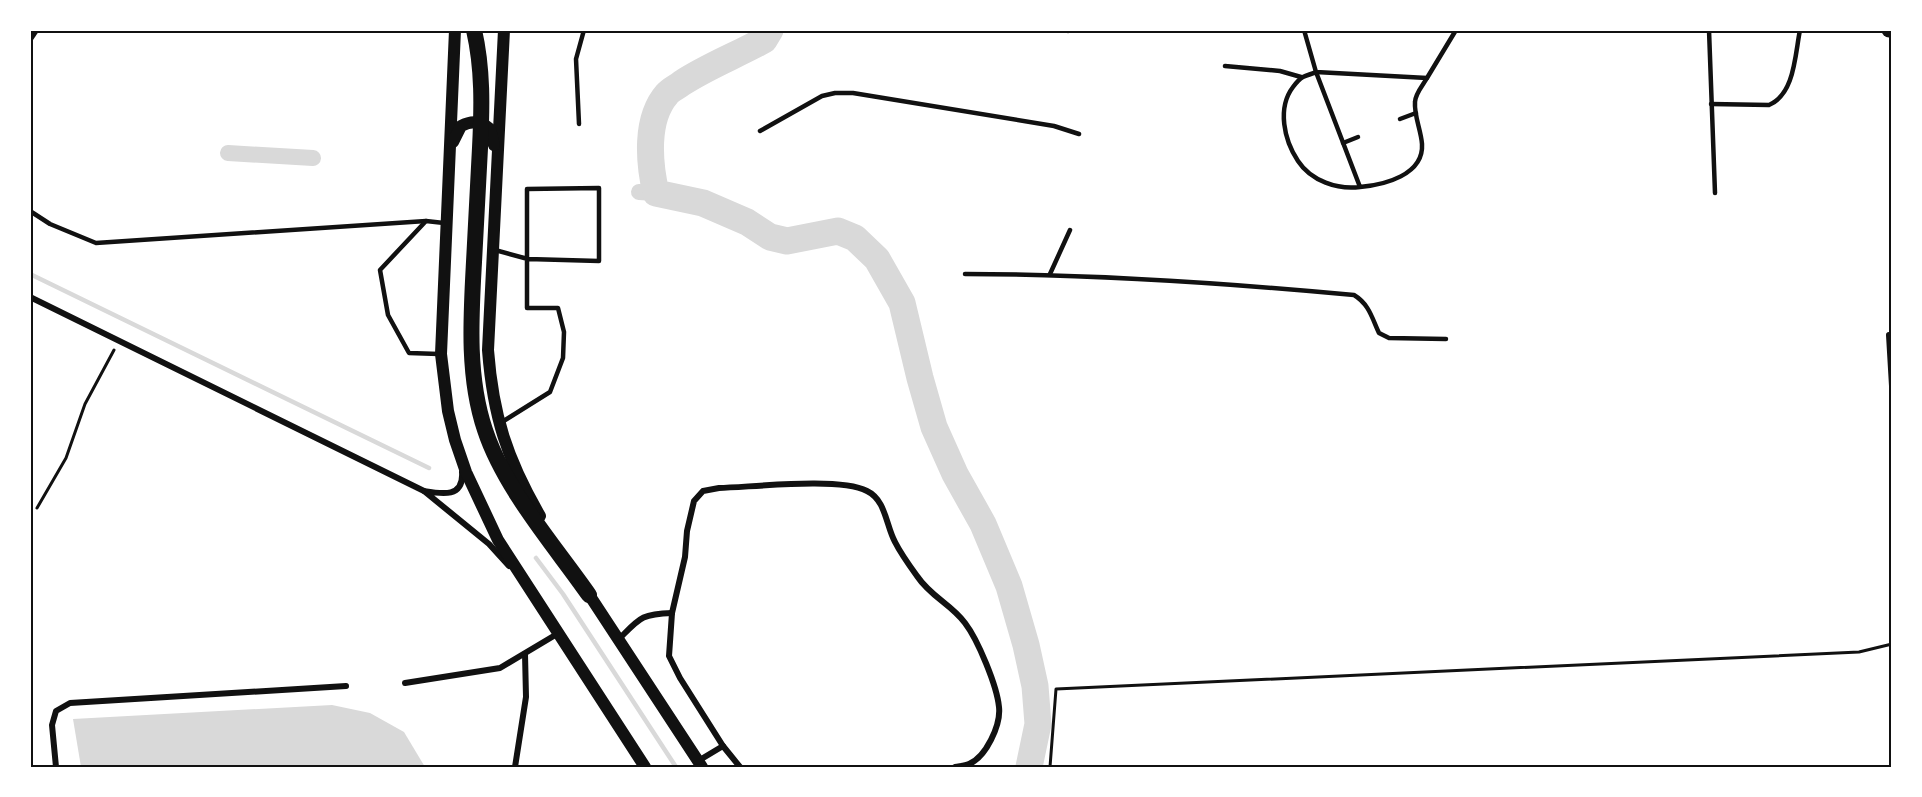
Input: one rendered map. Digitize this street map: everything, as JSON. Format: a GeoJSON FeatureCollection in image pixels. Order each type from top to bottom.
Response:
{"type":"FeatureCollection","features":[{"type":"Feature","properties":{"kind":"highway"},"geometry":{"type":"LineString","coordinates":[[474,30],[480,62],[482,99],[472,287],[474,375],[485,429],[499,464],[520,499],[589,596]]}},
{"type":"Feature","properties":{"kind":"main road"},"geometry":{"type":"LineString","coordinates":[[455,30],[441,354],[448,411],[455,440],[466,472],[498,540],[645,767]]}},
{"type":"Feature","properties":{"kind":"main road"},"geometry":{"type":"LineString","coordinates":[[504,30],[488,350],[491,383],[499,424],[526,492],[589,596],[700,764]]}},
{"type":"Feature","properties":{"kind":"main road"},"geometry":{"type":"LineString","coordinates":[[449,166],[457,131],[473,121],[485,124],[493,135],[497,169]]}},
{"type":"Feature","properties":{"kind":"street"},"geometry":{"type":"LineString","coordinates":[[30,39],[36,30]]}},
{"type":"Feature","properties":{"kind":"street"},"geometry":{"type":"LineString","coordinates":[[30,297],[424,491],[489,544],[523,581]]}},
{"type":"Feature","properties":{"kind":"street"},"geometry":{"type":"LineString","coordinates":[[1889,335],[1892,386]]}},
{"type":"Feature","properties":{"kind":"street"},"geometry":{"type":"LineString","coordinates":[[424,491],[446,494],[452,493],[460,486],[463,475],[455,440]]}},
{"type":"Feature","properties":{"kind":"street"},"geometry":{"type":"LineString","coordinates":[[740,767],[723,746],[672,665],[669,656],[672,613],[685,557],[687,531],[694,501],[703,491],[719,488],[823,484],[852,485],[870,492],[879,501],[894,540],[917,578],[930,594],[947,605],[965,623],[984,658],[1000,708],[997,724],[987,748],[970,764],[955,767]]}},
{"type":"Feature","properties":{"kind":"street"},"geometry":{"type":"LineString","coordinates":[[619,639],[640,618],[650,614],[672,613]]}},
{"type":"Feature","properties":{"kind":"street"},"geometry":{"type":"LineString","coordinates":[[405,683],[500,668],[557,634]]}},
{"type":"Feature","properties":{"kind":"street"},"geometry":{"type":"LineString","coordinates":[[515,767],[526,697],[525,654]]}},
{"type":"Feature","properties":{"kind":"street"},"geometry":{"type":"LineString","coordinates":[[56,767],[52,725],[56,711],[70,703],[346,686]]}},
{"type":"Feature","properties":{"kind":"street"},"geometry":{"type":"LineString","coordinates":[[700,764],[723,746]]}},
{"type":"Feature","properties":{"kind":"lane"},"geometry":{"type":"LineString","coordinates":[[579,124],[576,59],[584,30]]}},
{"type":"Feature","properties":{"kind":"lane"},"geometry":{"type":"LineString","coordinates":[[1304,30],[1316,72],[1360,187]]}},
{"type":"Feature","properties":{"kind":"lane"},"geometry":{"type":"LineString","coordinates":[[1427,78],[1316,72],[1301,77],[1283,105],[1287,137],[1299,163],[1328,184],[1348,189],[1384,184],[1401,176],[1418,162],[1423,145],[1414,100],[1456,30]]}},
{"type":"Feature","properties":{"kind":"lane"},"geometry":{"type":"LineString","coordinates":[[1709,30],[1716,193]]}},
{"type":"Feature","properties":{"kind":"lane"},"geometry":{"type":"LineString","coordinates":[[1711,104],[1769,105],[1777,102],[1789,85],[1800,30]]}},
{"type":"Feature","properties":{"kind":"lane"},"geometry":{"type":"LineString","coordinates":[[1225,66],[1280,71],[1301,77]]}},
{"type":"Feature","properties":{"kind":"lane"},"geometry":{"type":"LineString","coordinates":[[760,131],[822,96],[853,93],[1054,126],[1079,134]]}},
{"type":"Feature","properties":{"kind":"lane"},"geometry":{"type":"LineString","coordinates":[[1400,119],[1416,113]]}},
{"type":"Feature","properties":{"kind":"lane"},"geometry":{"type":"LineString","coordinates":[[1343,143],[1358,137]]}},
{"type":"Feature","properties":{"kind":"lane"},"geometry":{"type":"LineString","coordinates":[[493,249],[528,259],[599,261],[598,188],[527,189],[528,259],[527,308],[558,308],[564,332],[563,358],[550,392],[499,424]]}},
{"type":"Feature","properties":{"kind":"lane"},"geometry":{"type":"LineString","coordinates":[[30,211],[50,224],[96,243],[426,221],[446,223]]}},
{"type":"Feature","properties":{"kind":"lane"},"geometry":{"type":"LineString","coordinates":[[426,221],[380,270],[388,315],[409,353],[441,354]]}},
{"type":"Feature","properties":{"kind":"lane"},"geometry":{"type":"LineString","coordinates":[[1050,274],[1070,231]]}},
{"type":"Feature","properties":{"kind":"lane"},"geometry":{"type":"LineString","coordinates":[[965,274],[1050,274],[1267,287],[1354,295],[1363,301],[1371,312],[1379,333],[1389,338],[1446,339]]}},
{"type":"Feature","properties":{"kind":"path"},"geometry":{"type":"LineString","coordinates":[[37,508],[66,458],[86,405],[119,340]]}},
{"type":"Feature","properties":{"kind":"path"},"geometry":{"type":"LineString","coordinates":[[1050,767],[1056,689],[1859,652],[1892,644]]}},
{"type":"Feature","properties":{"kind":"shaded area"},"geometry":{"type":"Polygon","coordinates":[[[332,705],[370,713],[404,732],[425,767],[81,767],[73,719],[332,705]]]}},
{"type":"Feature","properties":{"kind":"waterway"},"geometry":{"type":"LineString","coordinates":[[770,30],[764,40],[702,71],[670,91],[660,104],[652,128],[651,142],[656,193],[703,203],[747,222],[770,237],[787,241],[838,231],[855,238],[877,259],[902,303],[934,427],[955,474],[983,524],[1009,586],[1035,686],[1038,724],[1029,767]]}},
{"type":"Feature","properties":{"kind":"waterway"},"geometry":{"type":"LineString","coordinates":[[228,153],[313,158]]}},
{"type":"Feature","properties":{"kind":"waterway"},"geometry":{"type":"LineString","coordinates":[[639,192],[656,193]]}},
{"type":"Feature","properties":{"kind":"waterway"},"geometry":{"type":"LineString","coordinates":[[30,274],[429,468]]}},
{"type":"Feature","properties":{"kind":"waterway"},"geometry":{"type":"LineString","coordinates":[[536,558],[563,594],[676,767]]}}]}
